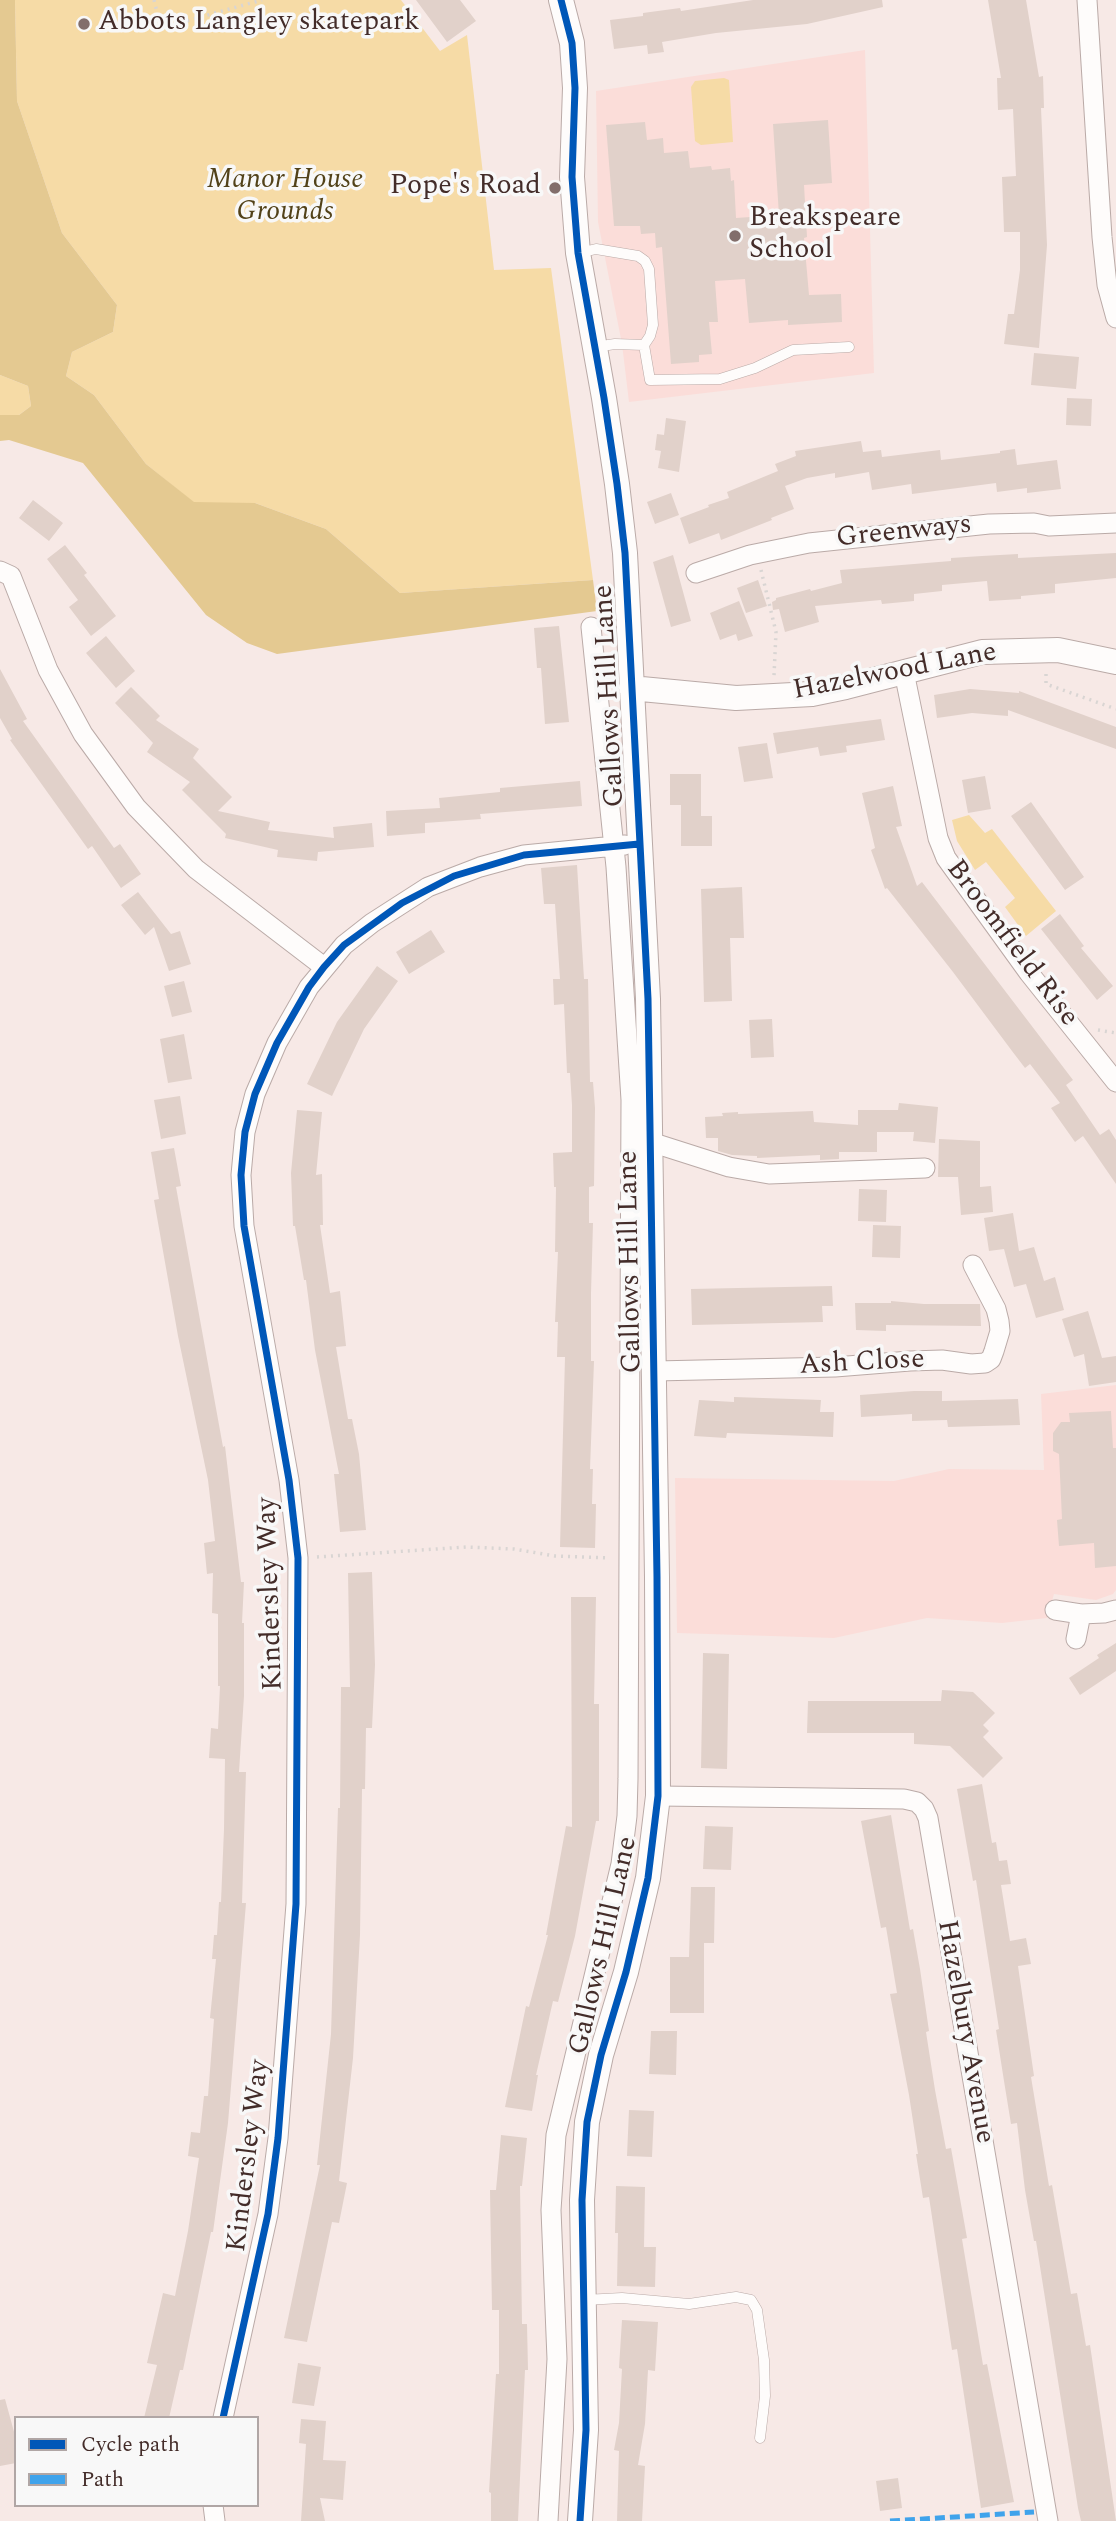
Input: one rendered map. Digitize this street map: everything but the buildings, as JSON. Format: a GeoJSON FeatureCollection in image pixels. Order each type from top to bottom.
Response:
{"type":"FeatureCollection","features":[{"type":"Feature","properties":{"kind":"street","name":"Gallows Hill Lane"},"geometry":{"type":"LineString","coordinates":[[561,0],[572,43],[575,88],[572,177],[578,253],[617,484],[625,553],[648,999],[657,1577],[658,1796],[648,1878],[626,1972],[601,2055],[587,2122],[582,2200],[586,2430],[580,2521]]}},
{"type":"Feature","properties":{"kind":"street"},"geometry":{"type":"LineString","coordinates":[[1087,0],[1102,237],[1107,285],[1116,318]]}},
{"type":"Feature","properties":{"kind":"street","name":"Greenways"},"geometry":{"type":"LineString","coordinates":[[696,573],[757,554],[809,542],[989,524],[1034,523],[1049,526],[1116,523]]}},
{"type":"Feature","properties":{"kind":"street"},"geometry":{"type":"LineString","coordinates":[[0,572],[11,576],[48,670],[83,734],[136,807],[196,869],[324,967]]}},
{"type":"Feature","properties":{"kind":"street","name":"Gallows Hill Lane"},"geometry":{"type":"LineString","coordinates":[[548,2521],[557,2359],[551,2210],[556,2135],[621,1864],[627,1816],[631,1123],[614,845],[591,626]]}},
{"type":"Feature","properties":{"kind":"street","name":"Hazelwood Lane"},"geometry":{"type":"LineString","coordinates":[[631,688],[736,698],[812,694],[982,652],[1058,650],[1116,662]]}},
{"type":"Feature","properties":{"kind":"street","name":"Broomfield Rise"},"geometry":{"type":"LineString","coordinates":[[904,671],[938,838],[946,858],[1029,973],[1116,1082]]}},
{"type":"Feature","properties":{"kind":"street","name":"Kindersley Way"},"geometry":{"type":"LineString","coordinates":[[223,2416],[268,2214],[278,2138],[296,1904],[298,1558],[289,1480],[244,1226],[241,1175],[245,1132],[254,1094],[309,987],[344,945],[372,923],[428,887],[454,876],[524,855],[639,844]]}},
{"type":"Feature","properties":{"kind":"street"},"geometry":{"type":"LineString","coordinates":[[652,1146],[660,1145],[729,1167],[769,1174],[925,1168]]}},
{"type":"Feature","properties":{"kind":"street","name":"Ash Close"},"geometry":{"type":"LineString","coordinates":[[655,1371],[835,1367],[926,1360],[979,1364],[991,1359],[1000,1331],[996,1309],[977,1291],[973,1265]]}},
{"type":"Feature","properties":{"kind":"street"},"geometry":{"type":"LineString","coordinates":[[629,1568],[657,1577]]}},
{"type":"Feature","properties":{"kind":"street"},"geometry":{"type":"LineString","coordinates":[[1055,1610],[1081,1614],[1116,1610]]}},
{"type":"Feature","properties":{"kind":"street"},"geometry":{"type":"LineString","coordinates":[[1076,1639],[1081,1614]]}},
{"type":"Feature","properties":{"kind":"street","name":"Hazelbury Avenue"},"geometry":{"type":"LineString","coordinates":[[658,1796],[904,1799],[916,1802],[924,1809],[1048,2521]]}},
{"type":"Feature","properties":{"kind":"street"},"geometry":{"type":"LineString","coordinates":[[554,2274],[583,2270]]}},
{"type":"Feature","properties":{"kind":"lane"},"geometry":{"type":"LineString","coordinates":[[578,253],[596,249],[638,256],[645,261],[649,270],[653,324],[644,345],[650,380],[720,379],[748,370],[793,349],[849,347]]}},
{"type":"Feature","properties":{"kind":"lane"},"geometry":{"type":"LineString","coordinates":[[594,347],[615,344],[644,345]]}},
{"type":"Feature","properties":{"kind":"lane"},"geometry":{"type":"LineString","coordinates":[[584,2300],[622,2298],[689,2304],[736,2297],[751,2300],[757,2310],[764,2360],[765,2396],[761,2438]]}},
{"type":"Feature","properties":{"kind":"path"},"geometry":{"type":"LineString","coordinates":[[154,0],[162,28],[262,0]]}},
{"type":"Feature","properties":{"kind":"path"},"geometry":{"type":"LineString","coordinates":[[757,554],[776,632],[773,665],[775,685]]}},
{"type":"Feature","properties":{"kind":"path"},"geometry":{"type":"LineString","coordinates":[[1046,674],[1046,684],[1116,709]]}},
{"type":"Feature","properties":{"kind":"path"},"geometry":{"type":"LineString","coordinates":[[1089,1029],[1116,1033]]}},
{"type":"Feature","properties":{"kind":"path"},"geometry":{"type":"LineString","coordinates":[[298,1558],[466,1548],[514,1549],[629,1568]]}},
{"type":"Feature","properties":{"kind":"shaded area"},"geometry":{"type":"Polygon","coordinates":[[[0,0],[15,0],[17,101],[62,233],[117,305],[113,332],[72,352],[66,376],[94,395],[146,464],[194,502],[255,503],[326,529],[400,593],[593,580],[597,611],[277,654],[247,643],[206,615],[83,463],[9,440],[0,441],[0,415],[19,415],[31,406],[28,386],[0,375],[0,0]]]}},
{"type":"Feature","properties":{"kind":"shaded area","name":"Breakspeare School"},"geometry":{"type":"Polygon","coordinates":[[[865,50],[874,373],[629,402],[622,344],[598,222],[596,91],[865,50]]]}},
{"type":"Feature","properties":{"kind":"shaded area"},"geometry":{"type":"Polygon","coordinates":[[[1116,1385],[1116,1590],[1113,1594],[1096,1600],[1054,1594],[1047,1618],[1002,1623],[927,1618],[834,1638],[677,1633],[675,1478],[894,1481],[949,1469],[1044,1470],[1041,1394],[1116,1385]]]}},
{"type":"Feature","properties":{"kind":"green space","name":"Manor House Grounds"},"geometry":{"type":"Polygon","coordinates":[[[15,0],[401,0],[440,51],[467,35],[494,270],[551,268],[593,580],[400,593],[326,529],[255,503],[194,503],[146,464],[94,395],[66,376],[72,352],[113,332],[117,305],[62,233],[17,101],[15,0]]]}},
{"type":"Feature","properties":{"kind":"green space"},"geometry":{"type":"Polygon","coordinates":[[[724,78],[729,80],[733,142],[701,145],[695,141],[691,87],[695,81],[724,78]]]}},
{"type":"Feature","properties":{"kind":"green space"},"geometry":{"type":"Polygon","coordinates":[[[0,375],[28,386],[31,406],[19,415],[0,415],[0,375]]]}},
{"type":"Feature","properties":{"kind":"green space"},"geometry":{"type":"Polygon","coordinates":[[[969,815],[985,833],[992,829],[1056,911],[1026,936],[1005,907],[1015,898],[986,862],[975,870],[957,841],[952,820],[969,815]]]}},
{"type":"Feature","properties":{"kind":"marked path"},"geometry":{"type":"LineString","coordinates":[[890,2521],[1034,2512]]}},
{"type":"Feature","properties":{"kind":"cycle path"},"geometry":{"type":"LineString","coordinates":[[561,0],[572,43],[575,88],[572,177],[578,253],[604,398],[625,553],[648,999],[657,1577],[658,1796],[648,1878],[626,1972],[601,2055],[587,2122],[582,2200],[586,2430],[580,2521]]}},
{"type":"Feature","properties":{"kind":"cycle path"},"geometry":{"type":"LineString","coordinates":[[223,2416],[268,2214],[278,2138],[296,1904],[298,1558],[289,1480],[244,1226],[241,1175],[245,1132],[255,1094],[277,1043],[309,987],[324,967],[344,945],[402,903],[454,876],[524,855],[639,844]]}},
{"type":"Feature","properties":{"kind":"place","name":"Abbots Langley skatepark"},"geometry":{"type":"Point","coordinates":[84,24]}},
{"type":"Feature","properties":{"kind":"place","name":"Pope's Road"},"geometry":{"type":"Point","coordinates":[555,188]}},
{"type":"Feature","properties":{"kind":"place","name":"Breakspeare School"},"geometry":{"type":"Point","coordinates":[735,236]}}]}
